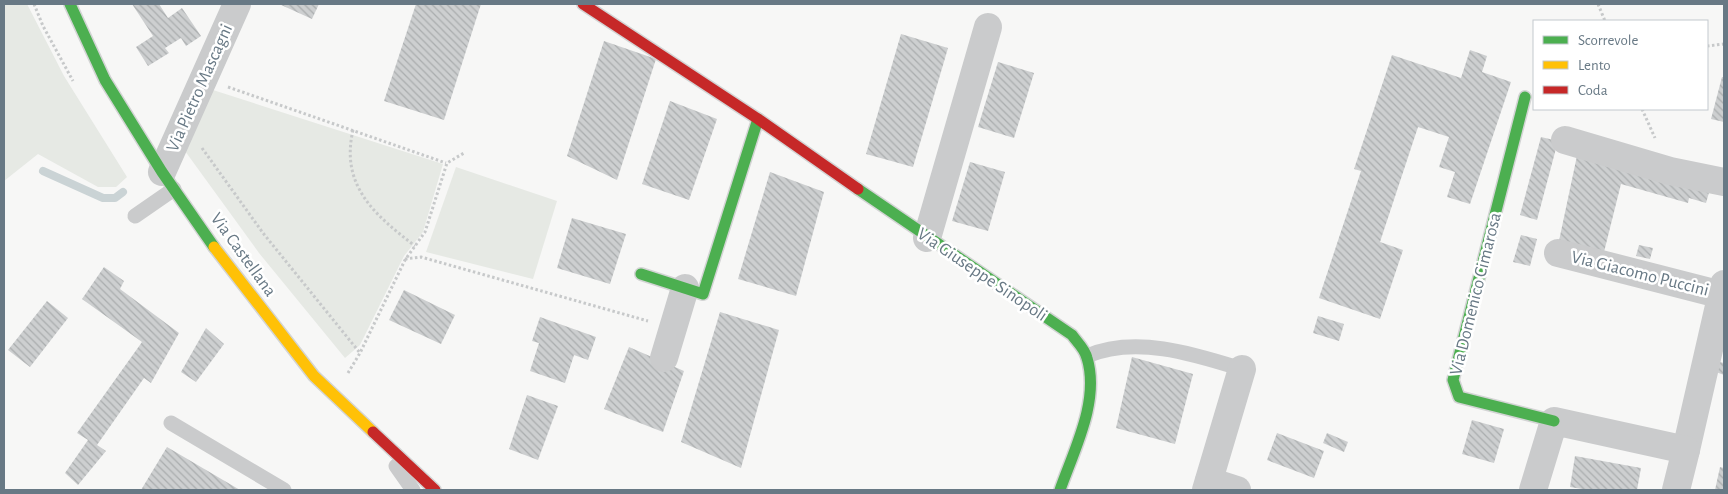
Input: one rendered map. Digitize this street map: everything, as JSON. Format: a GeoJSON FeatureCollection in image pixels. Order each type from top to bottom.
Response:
{"type":"FeatureCollection","features":[{"type":"Feature","properties":{"kind":"street","name":"Via Castellana"},"geometry":{"type":"LineString","coordinates":[[70,4],[105,80],[168,181],[234,275],[314,376],[436,490]]}},
{"type":"Feature","properties":{"kind":"street","name":"Via Pietro Mascagni"},"geometry":{"type":"LineString","coordinates":[[168,181],[181,130],[237,4]]}},
{"type":"Feature","properties":{"kind":"street","name":"Via Giuseppe Sinopoli"},"geometry":{"type":"LineString","coordinates":[[583,4],[758,119],[927,238],[1072,335],[1087,356],[1092,381],[1090,398],[1060,490]]}},
{"type":"Feature","properties":{"kind":"street"},"geometry":{"type":"LineString","coordinates":[[927,238],[988,27]]}},
{"type":"Feature","properties":{"kind":"street","name":"Via Domenico Cimarosa"},"geometry":{"type":"LineString","coordinates":[[1525,97],[1453,380],[1459,397],[1554,421],[1686,450]]}},
{"type":"Feature","properties":{"kind":"street"},"geometry":{"type":"LineString","coordinates":[[641,274],[703,294],[758,119]]}},
{"type":"Feature","properties":{"kind":"street"},"geometry":{"type":"LineString","coordinates":[[1565,140],[1670,172],[1724,182]]}},
{"type":"Feature","properties":{"kind":"street","name":"Via Giacomo Puccini"},"geometry":{"type":"LineString","coordinates":[[1558,253],[1723,289],[1686,450]]}},
{"type":"Feature","properties":{"kind":"street"},"geometry":{"type":"LineString","coordinates":[[664,358],[685,288]]}},
{"type":"Feature","properties":{"kind":"street"},"geometry":{"type":"LineString","coordinates":[[1237,490],[1208,486],[1242,369]]}},
{"type":"Feature","properties":{"kind":"street"},"geometry":{"type":"LineString","coordinates":[[1534,490],[1554,421]]}},
{"type":"Feature","properties":{"kind":"street"},"geometry":{"type":"LineString","coordinates":[[1676,490],[1686,450]]}},
{"type":"Feature","properties":{"kind":"lane"},"geometry":{"type":"LineString","coordinates":[[134,216],[168,181]]}},
{"type":"Feature","properties":{"kind":"lane"},"geometry":{"type":"LineString","coordinates":[[1087,356],[1100,350],[1158,349],[1185,352],[1242,369]]}},
{"type":"Feature","properties":{"kind":"lane"},"geometry":{"type":"LineString","coordinates":[[171,423],[284,490]]}},
{"type":"Feature","properties":{"kind":"lane"},"geometry":{"type":"LineString","coordinates":[[372,432],[412,490]]}},
{"type":"Feature","properties":{"kind":"path"},"geometry":{"type":"LineString","coordinates":[[1598,4],[1605,20]]}},
{"type":"Feature","properties":{"kind":"path"},"geometry":{"type":"LineString","coordinates":[[1708,46],[1724,44]]}},
{"type":"Feature","properties":{"kind":"path"},"geometry":{"type":"LineString","coordinates":[[204,79],[447,163]]}},
{"type":"Feature","properties":{"kind":"path"},"geometry":{"type":"LineString","coordinates":[[181,130],[198,143],[263,233],[360,353]]}},
{"type":"Feature","properties":{"kind":"path"},"geometry":{"type":"LineString","coordinates":[[353,130],[350,166],[356,185],[380,217],[415,246]]}},
{"type":"Feature","properties":{"kind":"path"},"geometry":{"type":"LineString","coordinates":[[334,394],[360,353],[405,260],[425,232],[447,163],[464,153]]}},
{"type":"Feature","properties":{"kind":"path"},"geometry":{"type":"LineString","coordinates":[[405,260],[421,257],[673,328]]}},
{"type":"Feature","properties":{"kind":"shaded area"},"geometry":{"type":"Polygon","coordinates":[[[4,4],[27,4],[64,76],[127,177],[116,187],[98,187],[38,154],[4,181],[4,4]]]}},
{"type":"Feature","properties":{"kind":"shaded area"},"geometry":{"type":"Polygon","coordinates":[[[213,90],[443,164],[423,232],[404,256],[360,345],[345,358],[259,253],[185,151],[213,90]]]}},
{"type":"Feature","properties":{"kind":"shaded area"},"geometry":{"type":"Polygon","coordinates":[[[456,167],[557,201],[533,279],[426,252],[456,167]]]}},
{"type":"Feature","properties":{"kind":"building"},"geometry":{"type":"Polygon","coordinates":[[[132,4],[159,4],[168,18],[182,8],[201,36],[186,46],[181,38],[165,48],[169,53],[148,66],[136,47],[153,36],[132,4]]]}},
{"type":"Feature","properties":{"kind":"building"},"geometry":{"type":"Polygon","coordinates":[[[279,4],[319,4],[312,19],[279,4]]]}},
{"type":"Feature","properties":{"kind":"building"},"geometry":{"type":"Polygon","coordinates":[[[416,4],[481,4],[444,120],[384,101],[416,4]]]}},
{"type":"Feature","properties":{"kind":"building"},"geometry":{"type":"Polygon","coordinates":[[[901,34],[948,48],[913,167],[866,154],[901,34]]]}},
{"type":"Feature","properties":{"kind":"building"},"geometry":{"type":"Polygon","coordinates":[[[604,41],[656,59],[617,180],[567,156],[604,41]]]}},
{"type":"Feature","properties":{"kind":"building"},"geometry":{"type":"Polygon","coordinates":[[[1470,50],[1487,56],[1482,72],[1511,82],[1470,204],[1447,197],[1455,172],[1439,167],[1449,137],[1418,127],[1380,242],[1403,250],[1380,319],[1319,298],[1361,171],[1354,169],[1392,55],[1461,78],[1470,50]]]}},
{"type":"Feature","properties":{"kind":"building"},"geometry":{"type":"Polygon","coordinates":[[[998,62],[1034,73],[1014,138],[978,127],[998,62]]]}},
{"type":"Feature","properties":{"kind":"building"},"geometry":{"type":"Polygon","coordinates":[[[1722,77],[1724,77],[1724,122],[1711,119],[1722,77]]]}},
{"type":"Feature","properties":{"kind":"building"},"geometry":{"type":"Polygon","coordinates":[[[670,101],[717,119],[689,200],[642,184],[670,101]]]}},
{"type":"Feature","properties":{"kind":"building"},"geometry":{"type":"Polygon","coordinates":[[[1541,137],[1558,141],[1537,220],[1520,215],[1541,137]]]}},
{"type":"Feature","properties":{"kind":"building"},"geometry":{"type":"Polygon","coordinates":[[[1578,151],[1710,189],[1706,203],[1689,198],[1688,203],[1621,184],[1603,256],[1556,255],[1578,151]]]}},
{"type":"Feature","properties":{"kind":"building"},"geometry":{"type":"Polygon","coordinates":[[[970,162],[1005,172],[988,231],[952,221],[970,162]]]}},
{"type":"Feature","properties":{"kind":"building"},"geometry":{"type":"Polygon","coordinates":[[[770,172],[824,192],[796,296],[738,279],[770,172]]]}},
{"type":"Feature","properties":{"kind":"building"},"geometry":{"type":"Polygon","coordinates":[[[572,218],[626,234],[610,284],[557,268],[572,218]]]}},
{"type":"Feature","properties":{"kind":"building"},"geometry":{"type":"Polygon","coordinates":[[[1521,235],[1537,239],[1530,266],[1513,262],[1521,235]]]}},
{"type":"Feature","properties":{"kind":"building"},"geometry":{"type":"Polygon","coordinates":[[[1639,245],[1653,248],[1650,259],[1636,256],[1639,245]]]}},
{"type":"Feature","properties":{"kind":"building"},"geometry":{"type":"Polygon","coordinates":[[[104,267],[124,281],[120,289],[179,333],[151,383],[144,378],[97,445],[106,451],[78,485],[65,473],[88,440],[77,433],[142,342],[82,299],[104,267]]]}},
{"type":"Feature","properties":{"kind":"building"},"geometry":{"type":"Polygon","coordinates":[[[404,290],[455,315],[441,344],[389,320],[404,290]]]}},
{"type":"Feature","properties":{"kind":"building"},"geometry":{"type":"Polygon","coordinates":[[[47,301],[68,318],[30,367],[8,350],[47,301]]]}},
{"type":"Feature","properties":{"kind":"building"},"geometry":{"type":"Polygon","coordinates":[[[720,312],[779,330],[741,468],[681,442],[720,312]]]}},
{"type":"Feature","properties":{"kind":"building"},"geometry":{"type":"Polygon","coordinates":[[[1318,316],[1344,324],[1339,341],[1313,333],[1318,316]]]}},
{"type":"Feature","properties":{"kind":"building"},"geometry":{"type":"Polygon","coordinates":[[[540,317],[596,337],[588,360],[574,355],[565,383],[530,371],[539,343],[532,341],[540,317]]]}},
{"type":"Feature","properties":{"kind":"building"},"geometry":{"type":"Polygon","coordinates":[[[206,328],[224,344],[196,382],[181,372],[206,328]]]}},
{"type":"Feature","properties":{"kind":"building"},"geometry":{"type":"Polygon","coordinates":[[[629,347],[684,371],[663,432],[604,409],[629,347]]]}},
{"type":"Feature","properties":{"kind":"building"},"geometry":{"type":"Polygon","coordinates":[[[1132,357],[1193,374],[1175,444],[1116,428],[1132,357]]]}},
{"type":"Feature","properties":{"kind":"building"},"geometry":{"type":"Polygon","coordinates":[[[1720,362],[1724,363],[1724,375],[1716,372],[1720,362]]]}},
{"type":"Feature","properties":{"kind":"building"},"geometry":{"type":"Polygon","coordinates":[[[527,395],[558,406],[538,460],[509,449],[527,395]]]}},
{"type":"Feature","properties":{"kind":"building"},"geometry":{"type":"Polygon","coordinates":[[[1472,420],[1504,429],[1494,463],[1462,454],[1472,420]]]}},
{"type":"Feature","properties":{"kind":"building"},"geometry":{"type":"Polygon","coordinates":[[[1277,433],[1324,451],[1314,478],[1267,460],[1277,433]]]}},
{"type":"Feature","properties":{"kind":"building"},"geometry":{"type":"Polygon","coordinates":[[[1327,433],[1348,442],[1344,452],[1323,443],[1327,433]]]}},
{"type":"Feature","properties":{"kind":"building"},"geometry":{"type":"Polygon","coordinates":[[[167,447],[240,490],[141,490],[167,447]]]}},
{"type":"Feature","properties":{"kind":"building"},"geometry":{"type":"Polygon","coordinates":[[[1575,456],[1641,468],[1637,490],[1588,490],[1570,487],[1575,456]]]}},
{"type":"Feature","properties":{"kind":"building"},"geometry":{"type":"Polygon","coordinates":[[[1720,467],[1724,468],[1724,490],[1715,490],[1720,467]]]}},
{"type":"Feature","properties":{"kind":"waterway"},"geometry":{"type":"LineString","coordinates":[[43,171],[103,198],[115,198],[123,192]]}},
{"type":"Feature","properties":{"kind":"traffic: fast"},"geometry":{"type":"LineString","coordinates":[[70,4],[105,80],[162,172],[214,247]]}},
{"type":"Feature","properties":{"kind":"traffic: fast"},"geometry":{"type":"LineString","coordinates":[[1525,97],[1453,380],[1459,397],[1554,421]]}},
{"type":"Feature","properties":{"kind":"traffic: fast"},"geometry":{"type":"LineString","coordinates":[[641,274],[703,294],[758,119]]}},
{"type":"Feature","properties":{"kind":"traffic: fast"},"geometry":{"type":"LineString","coordinates":[[858,189],[1072,335],[1083,349],[1090,374],[1088,408],[1084,425],[1060,490]]}},
{"type":"Feature","properties":{"kind":"traffic: slow"},"geometry":{"type":"LineString","coordinates":[[214,247],[314,376],[373,432]]}},
{"type":"Feature","properties":{"kind":"traffic: jam"},"geometry":{"type":"LineString","coordinates":[[583,4],[758,119],[858,189]]}},
{"type":"Feature","properties":{"kind":"traffic: jam"},"geometry":{"type":"LineString","coordinates":[[373,432],[435,490]]}}]}
